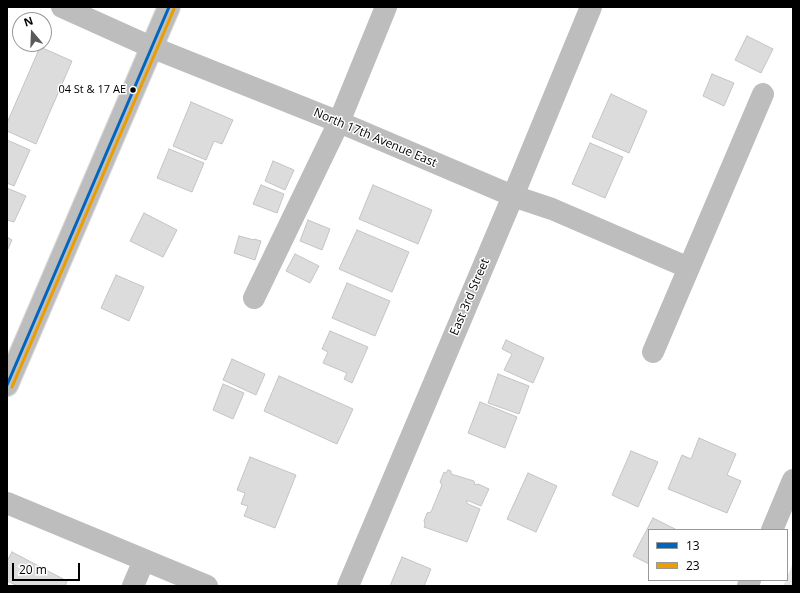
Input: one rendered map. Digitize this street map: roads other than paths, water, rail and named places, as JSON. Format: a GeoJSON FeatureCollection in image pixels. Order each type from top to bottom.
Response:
{"type":"FeatureCollection","features":[{"type":"Feature","properties":{"kind":"street","name":"North 17th Avenue East"},"geometry":{"type":"LineString","coordinates":[[62,7],[151,47],[339,122],[513,196],[552,209],[689,268]]}},
{"type":"Feature","properties":{"kind":"street"},"geometry":{"type":"LineString","coordinates":[[7,385],[169,7]]}},
{"type":"Feature","properties":{"kind":"street"},"geometry":{"type":"LineString","coordinates":[[254,298],[339,122],[386,7]]}},
{"type":"Feature","properties":{"kind":"street","name":"East 3rd Street"},"geometry":{"type":"LineString","coordinates":[[348,586],[513,196],[591,7]]}},
{"type":"Feature","properties":{"kind":"street"},"geometry":{"type":"LineString","coordinates":[[653,352],[763,94]]}},
{"type":"Feature","properties":{"kind":"street"},"geometry":{"type":"LineString","coordinates":[[772,529],[793,480]]}},
{"type":"Feature","properties":{"kind":"street"},"geometry":{"type":"LineString","coordinates":[[7,503],[208,586]]}},
{"type":"Feature","properties":{"kind":"street"},"geometry":{"type":"LineString","coordinates":[[133,586],[144,560]]}},
{"type":"Feature","properties":{"kind":"place","name":"04 St & 17 AE"},"geometry":{"type":"Point","coordinates":[133,90]}}]}
